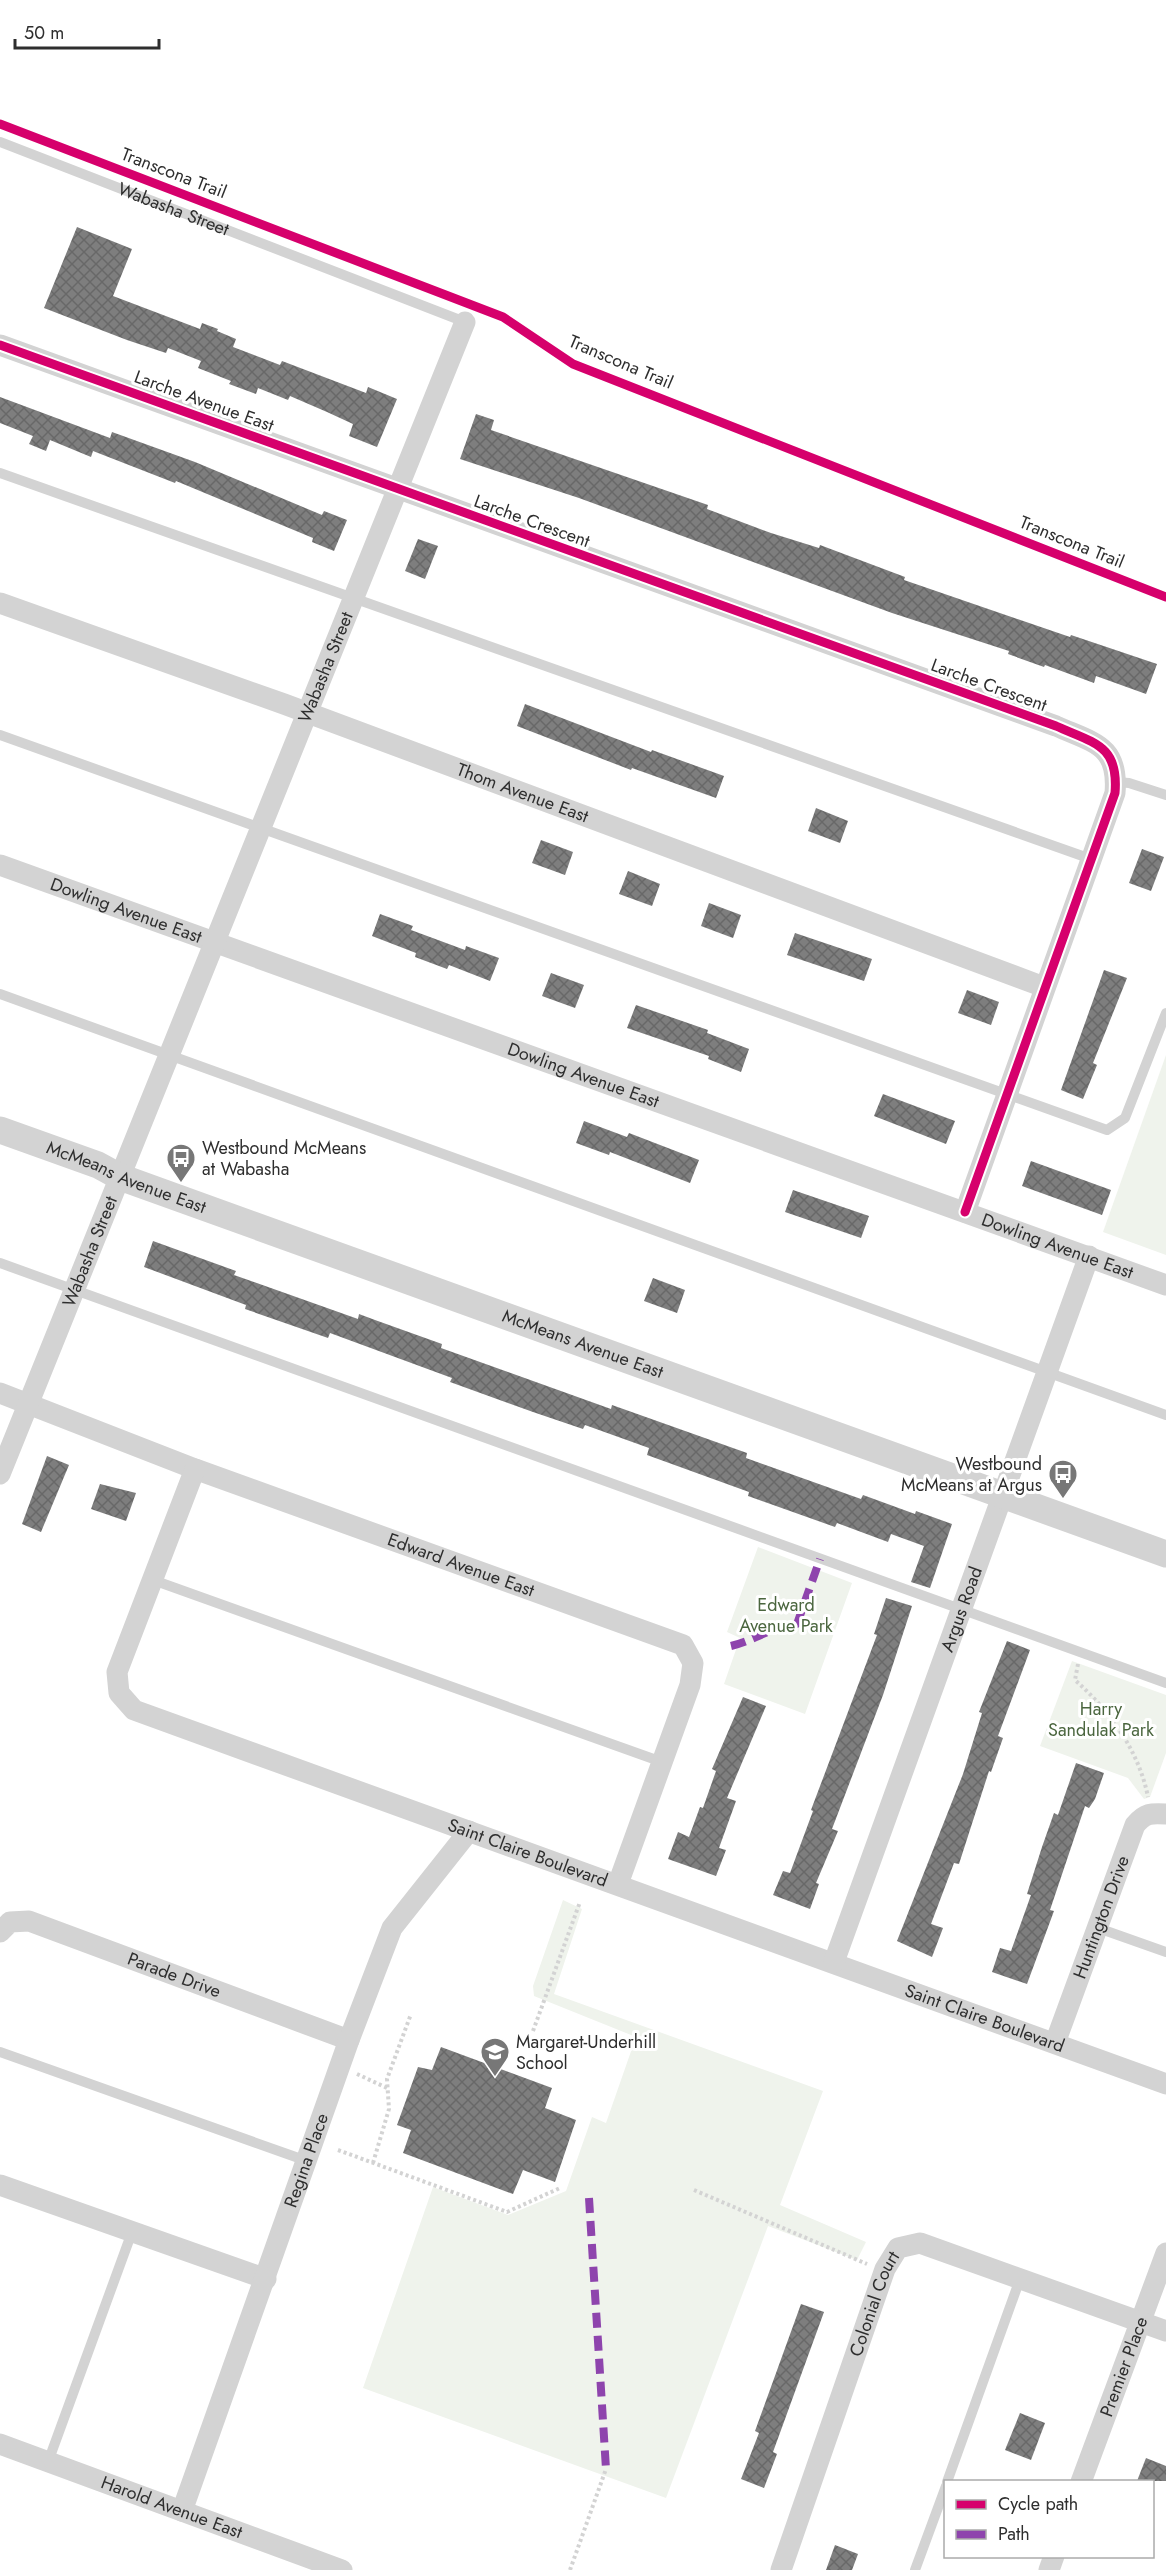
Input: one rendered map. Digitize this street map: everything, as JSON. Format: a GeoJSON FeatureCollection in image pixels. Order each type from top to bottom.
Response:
{"type":"FeatureCollection","features":[{"type":"Feature","properties":{"kind":"street","name":"Wabasha Street"},"geometry":{"type":"LineString","coordinates":[[0,1474],[465,322]]}},
{"type":"Feature","properties":{"kind":"street","name":"Larche Avenue East"},"geometry":{"type":"LineString","coordinates":[[0,345],[397,490]]}},
{"type":"Feature","properties":{"kind":"street","name":"Larche Crescent"},"geometry":{"type":"LineString","coordinates":[[397,490],[1056,726],[1098,745],[1113,759],[1116,782]]}},
{"type":"Feature","properties":{"kind":"street","name":"Thom Avenue East"},"geometry":{"type":"LineString","coordinates":[[0,603],[284,704],[1044,987]]}},
{"type":"Feature","properties":{"kind":"street"},"geometry":{"type":"LineString","coordinates":[[964,1212],[1115,793],[1116,782]]}},
{"type":"Feature","properties":{"kind":"street","name":"Dowling Avenue East"},"geometry":{"type":"LineString","coordinates":[[0,865],[1166,1285]]}},
{"type":"Feature","properties":{"kind":"street","name":"McMeans Avenue East"},"geometry":{"type":"LineString","coordinates":[[0,1130],[98,1165],[120,1177],[1166,1554]]}},
{"type":"Feature","properties":{"kind":"street","name":"Argus Road"},"geometry":{"type":"LineString","coordinates":[[834,1962],[1002,1496],[1049,1373],[1089,1257]]}},
{"type":"Feature","properties":{"kind":"street","name":"Edward Avenue East"},"geometry":{"type":"LineString","coordinates":[[0,1393],[195,1469],[683,1645],[693,1663],[690,1685],[618,1884]]}},
{"type":"Feature","properties":{"kind":"street","name":"Saint Claire Boulevard"},"geometry":{"type":"LineString","coordinates":[[195,1469],[117,1672],[119,1693],[134,1710],[1166,2084]]}},
{"type":"Feature","properties":{"kind":"street","name":"Huntington Drive"},"geometry":{"type":"LineString","coordinates":[[1055,2043],[1134,1825],[1142,1816],[1159,1814]]}},
{"type":"Feature","properties":{"kind":"street","name":"Regina Place"},"geometry":{"type":"LineString","coordinates":[[182,2511],[349,2040],[392,1928],[469,1831]]}},
{"type":"Feature","properties":{"kind":"street","name":"Parade Drive"},"geometry":{"type":"LineString","coordinates":[[0,1932],[10,1922],[29,1921],[349,2040]]}},
{"type":"Feature","properties":{"kind":"street"},"geometry":{"type":"LineString","coordinates":[[0,2185],[266,2279]]}},
{"type":"Feature","properties":{"kind":"street","name":"Colonial Court"},"geometry":{"type":"LineString","coordinates":[[781,2570],[885,2270],[898,2248],[920,2243],[1166,2331]]}},
{"type":"Feature","properties":{"kind":"street","name":"Premier Place"},"geometry":{"type":"LineString","coordinates":[[1082,2480],[1166,2253]]}},
{"type":"Feature","properties":{"kind":"street","name":"Harold Avenue East"},"geometry":{"type":"LineString","coordinates":[[0,2444],[342,2570]]}},
{"type":"Feature","properties":{"kind":"lane","name":"Wabasha Street"},"geometry":{"type":"LineString","coordinates":[[0,142],[465,322]]}},
{"type":"Feature","properties":{"kind":"lane"},"geometry":{"type":"LineString","coordinates":[[0,473],[1091,859]]}},
{"type":"Feature","properties":{"kind":"lane"},"geometry":{"type":"LineString","coordinates":[[0,735],[1107,1130],[1125,1118],[1166,1012]]}},
{"type":"Feature","properties":{"kind":"lane"},"geometry":{"type":"LineString","coordinates":[[1116,782],[1129,783],[1166,795]]}},
{"type":"Feature","properties":{"kind":"lane"},"geometry":{"type":"LineString","coordinates":[[0,994],[1166,1415]]}},
{"type":"Feature","properties":{"kind":"lane"},"geometry":{"type":"LineString","coordinates":[[0,1263],[72,1291],[1166,1683]]}},
{"type":"Feature","properties":{"kind":"lane"},"geometry":{"type":"LineString","coordinates":[[153,1580],[662,1762]]}},
{"type":"Feature","properties":{"kind":"lane"},"geometry":{"type":"LineString","coordinates":[[1098,1928],[1166,1952]]}},
{"type":"Feature","properties":{"kind":"lane"},"geometry":{"type":"LineString","coordinates":[[0,2052],[307,2161]]}},
{"type":"Feature","properties":{"kind":"lane"},"geometry":{"type":"LineString","coordinates":[[48,2462],[132,2232]]}},
{"type":"Feature","properties":{"kind":"lane"},"geometry":{"type":"LineString","coordinates":[[947,2480],[1020,2279]]}},
{"type":"Feature","properties":{"kind":"lane"},"geometry":{"type":"LineString","coordinates":[[915,2570],[944,2489]]}},
{"type":"Feature","properties":{"kind":"path"},"geometry":{"type":"LineString","coordinates":[[1081,1653],[1075,1680],[1101,1703],[1127,1743],[1144,1776],[1159,1814]]}},
{"type":"Feature","properties":{"kind":"path"},"geometry":{"type":"LineString","coordinates":[[533,2031],[580,1902]]}},
{"type":"Feature","properties":{"kind":"path"},"geometry":{"type":"LineString","coordinates":[[374,2163],[389,2109],[387,2079],[411,2014]]}},
{"type":"Feature","properties":{"kind":"path"},"geometry":{"type":"LineString","coordinates":[[338,2150],[507,2212],[560,2188]]}},
{"type":"Feature","properties":{"kind":"path"},"geometry":{"type":"LineString","coordinates":[[694,2190],[862,2263],[885,2270]]}},
{"type":"Feature","properties":{"kind":"path"},"geometry":{"type":"LineString","coordinates":[[570,2570],[606,2469]]}},
{"type":"Feature","properties":{"kind":"green space"},"geometry":{"type":"Polygon","coordinates":[[[1166,1055],[1166,1255],[1103,1232],[1166,1055]]]}},
{"type":"Feature","properties":{"kind":"green space","name":"Edward Avenue Park"},"geometry":{"type":"Polygon","coordinates":[[[758,1547],[852,1583],[805,1714],[724,1684],[740,1638],[727,1632],[758,1547]]]}},
{"type":"Feature","properties":{"kind":"green space","name":"Harry Sandulak Park"},"geometry":{"type":"Polygon","coordinates":[[[1072,1661],[1166,1695],[1166,1753],[1150,1797],[1144,1799],[1128,1778],[1040,1746],[1072,1661]]]}},
{"type":"Feature","properties":{"kind":"green space"},"geometry":{"type":"Polygon","coordinates":[[[563,1900],[582,1909],[554,1994],[823,2091],[780,2205],[866,2242],[857,2260],[768,2226],[666,2498],[363,2388],[433,2187],[508,2215],[566,2191],[592,2117],[606,2123],[636,2037],[534,1996],[533,1986],[563,1900]]]}},
{"type":"Feature","properties":{"kind":"building"},"geometry":{"type":"Polygon","coordinates":[[[77,227],[132,249],[113,296],[200,329],[202,323],[218,329],[217,331],[236,339],[233,347],[280,365],[282,361],[366,393],[368,387],[397,399],[377,447],[349,436],[353,424],[290,396],[288,400],[258,388],[256,394],[229,384],[231,381],[198,368],[201,361],[168,348],[166,353],[127,340],[44,308],[77,227]]]}},
{"type":"Feature","properties":{"kind":"building"},"geometry":{"type":"Polygon","coordinates":[[[0,397],[110,438],[112,432],[195,462],[322,515],[324,511],[347,520],[334,551],[312,542],[313,538],[176,481],[175,483],[93,451],[91,457],[50,440],[46,451],[29,444],[33,436],[0,423],[0,397]]]}},
{"type":"Feature","properties":{"kind":"building"},"geometry":{"type":"Polygon","coordinates":[[[476,414],[494,420],[491,430],[708,505],[707,509],[771,533],[819,548],[820,545],[905,577],[904,580],[1157,664],[1146,694],[1096,676],[1094,683],[1045,665],[1044,667],[1008,654],[1009,651],[892,613],[579,498],[460,459],[476,414]]]}},
{"type":"Feature","properties":{"kind":"building"},"geometry":{"type":"Polygon","coordinates":[[[418,539],[438,546],[425,579],[405,571],[418,539]]]}},
{"type":"Feature","properties":{"kind":"building"},"geometry":{"type":"Polygon","coordinates":[[[525,704],[651,752],[652,750],[724,776],[716,798],[632,768],[631,770],[517,726],[525,704]]]}},
{"type":"Feature","properties":{"kind":"building"},"geometry":{"type":"Polygon","coordinates":[[[816,808],[848,821],[840,843],[808,831],[816,808]]]}},
{"type":"Feature","properties":{"kind":"building"},"geometry":{"type":"Polygon","coordinates":[[[541,840],[573,852],[565,875],[532,863],[541,840]]]}},
{"type":"Feature","properties":{"kind":"building"},"geometry":{"type":"Polygon","coordinates":[[[1142,849],[1164,857],[1151,891],[1129,883],[1142,849]]]}},
{"type":"Feature","properties":{"kind":"building"},"geometry":{"type":"Polygon","coordinates":[[[628,871],[660,884],[652,906],[619,894],[628,871]]]}},
{"type":"Feature","properties":{"kind":"building"},"geometry":{"type":"Polygon","coordinates":[[[709,903],[741,915],[733,938],[701,926],[709,903]]]}},
{"type":"Feature","properties":{"kind":"building"},"geometry":{"type":"Polygon","coordinates":[[[380,914],[413,926],[411,930],[465,950],[466,946],[499,958],[490,981],[449,965],[447,969],[415,957],[416,953],[372,936],[380,914]]]}},
{"type":"Feature","properties":{"kind":"building"},"geometry":{"type":"Polygon","coordinates":[[[795,933],[872,959],[864,981],[787,955],[795,933]]]}},
{"type":"Feature","properties":{"kind":"building"},"geometry":{"type":"Polygon","coordinates":[[[1104,970],[1127,978],[1093,1063],[1097,1065],[1083,1099],[1061,1090],[1104,970]]]}},
{"type":"Feature","properties":{"kind":"building"},"geometry":{"type":"Polygon","coordinates":[[[551,973],[584,985],[575,1008],[542,996],[551,973]]]}},
{"type":"Feature","properties":{"kind":"building"},"geometry":{"type":"Polygon","coordinates":[[[967,990],[999,1002],[991,1025],[958,1013],[967,990]]]}},
{"type":"Feature","properties":{"kind":"building"},"geometry":{"type":"Polygon","coordinates":[[[636,1005],[708,1030],[707,1033],[749,1049],[741,1072],[708,1059],[709,1056],[627,1028],[636,1005]]]}},
{"type":"Feature","properties":{"kind":"building"},"geometry":{"type":"Polygon","coordinates":[[[883,1094],[955,1121],[946,1144],[874,1116],[883,1094]]]}},
{"type":"Feature","properties":{"kind":"building"},"geometry":{"type":"Polygon","coordinates":[[[584,1121],[627,1137],[629,1133],[699,1160],[690,1183],[610,1152],[609,1155],[576,1143],[584,1121]]]}},
{"type":"Feature","properties":{"kind":"building"},"geometry":{"type":"Polygon","coordinates":[[[1031,1161],[1111,1190],[1102,1215],[1022,1186],[1031,1161]]]}},
{"type":"Feature","properties":{"kind":"building"},"geometry":{"type":"Polygon","coordinates":[[[793,1190],[869,1216],[861,1238],[785,1212],[793,1190]]]}},
{"type":"Feature","properties":{"kind":"building"},"geometry":{"type":"Polygon","coordinates":[[[153,1241],[236,1271],[234,1275],[358,1319],[359,1314],[442,1344],[441,1348],[611,1409],[612,1405],[747,1453],[746,1458],[861,1499],[863,1495],[915,1514],[916,1511],[952,1524],[930,1588],[911,1582],[924,1546],[891,1534],[888,1542],[837,1523],[835,1527],[748,1496],[749,1492],[647,1455],[649,1448],[585,1425],[583,1429],[533,1412],[450,1382],[452,1378],[330,1333],[328,1338],[245,1309],[246,1305],[144,1267],[153,1241]]]}},
{"type":"Feature","properties":{"kind":"building"},"geometry":{"type":"Polygon","coordinates":[[[653,1278],[685,1290],[677,1313],[644,1301],[653,1278]]]}},
{"type":"Feature","properties":{"kind":"building"},"geometry":{"type":"Polygon","coordinates":[[[47,1456],[69,1465],[41,1532],[22,1524],[47,1456]]]}},
{"type":"Feature","properties":{"kind":"building"},"geometry":{"type":"Polygon","coordinates":[[[100,1484],[136,1493],[126,1521],[91,1509],[100,1484]]]}},
{"type":"Feature","properties":{"kind":"building"},"geometry":{"type":"Polygon","coordinates":[[[886,1598],[912,1606],[883,1695],[832,1829],[838,1831],[816,1883],[819,1884],[810,1909],[773,1895],[783,1871],[790,1873],[813,1811],[811,1810],[877,1635],[874,1634],[886,1598]]]}},
{"type":"Feature","properties":{"kind":"building"},"geometry":{"type":"Polygon","coordinates":[[[1007,1641],[1030,1650],[998,1736],[1003,1738],[991,1772],[989,1771],[959,1864],[954,1863],[931,1924],[943,1928],[932,1957],[897,1941],[963,1774],[982,1713],[979,1712],[1007,1641]]]}},
{"type":"Feature","properties":{"kind":"building"},"geometry":{"type":"Polygon","coordinates":[[[743,1697],[766,1706],[727,1798],[736,1801],[719,1848],[726,1850],[716,1876],[668,1859],[678,1832],[689,1837],[700,1807],[703,1808],[716,1771],[712,1769],[743,1697]]]}},
{"type":"Feature","properties":{"kind":"building"},"geometry":{"type":"Polygon","coordinates":[[[1076,1763],[1104,1773],[1095,1799],[1089,1808],[1085,1806],[1050,1910],[1054,1911],[1027,1984],[992,1972],[1000,1948],[1011,1951],[1031,1895],[1027,1894],[1042,1847],[1054,1813],[1058,1815],[1076,1763]]]}},
{"type":"Feature","properties":{"kind":"building","name":"Margaret-Underhill School"},"geometry":{"type":"Polygon","coordinates":[[[441,2047],[552,2088],[545,2108],[576,2120],[555,2182],[523,2170],[513,2194],[403,2153],[411,2130],[397,2125],[418,2067],[432,2070],[441,2047]]]}},
{"type":"Feature","properties":{"kind":"building"},"geometry":{"type":"Polygon","coordinates":[[[801,2304],[824,2312],[773,2452],[777,2454],[764,2488],[741,2479],[759,2433],[755,2431],[801,2304]]]}},
{"type":"Feature","properties":{"kind":"building"},"geometry":{"type":"Polygon","coordinates":[[[1020,2413],[1045,2423],[1031,2460],[1005,2450],[1020,2413]]]}},
{"type":"Feature","properties":{"kind":"building"},"geometry":{"type":"Polygon","coordinates":[[[1146,2458],[1166,2466],[1166,2481],[1137,2480],[1146,2458]]]}},
{"type":"Feature","properties":{"kind":"building"},"geometry":{"type":"Polygon","coordinates":[[[835,2545],[858,2554],[852,2570],[826,2570],[835,2545]]]}},
{"type":"Feature","properties":{"kind":"marked path"},"geometry":{"type":"LineString","coordinates":[[731,1646],[779,1628],[797,1624],[820,1559]]}},
{"type":"Feature","properties":{"kind":"marked path"},"geometry":{"type":"LineString","coordinates":[[589,2198],[606,2469]]}},
{"type":"Feature","properties":{"kind":"cycle path","name":"Transcona Trail"},"geometry":{"type":"LineString","coordinates":[[0,124],[503,317],[573,364],[1166,597]]}},
{"type":"Feature","properties":{"kind":"cycle path"},"geometry":{"type":"LineString","coordinates":[[0,345],[1056,726],[1101,748],[1113,765],[1115,793],[965,1212]]}},
{"type":"Feature","properties":{"kind":"place","name":"Westbound McMeans at Wabasha"},"geometry":{"type":"Point","coordinates":[181,1184]}},
{"type":"Feature","properties":{"kind":"place","name":"Westbound McMeans at Argus"},"geometry":{"type":"Point","coordinates":[1063,1500]}},
{"type":"Feature","properties":{"kind":"place","name":"Margaret-Underhill School"},"geometry":{"type":"Point","coordinates":[495,2078]}}]}
